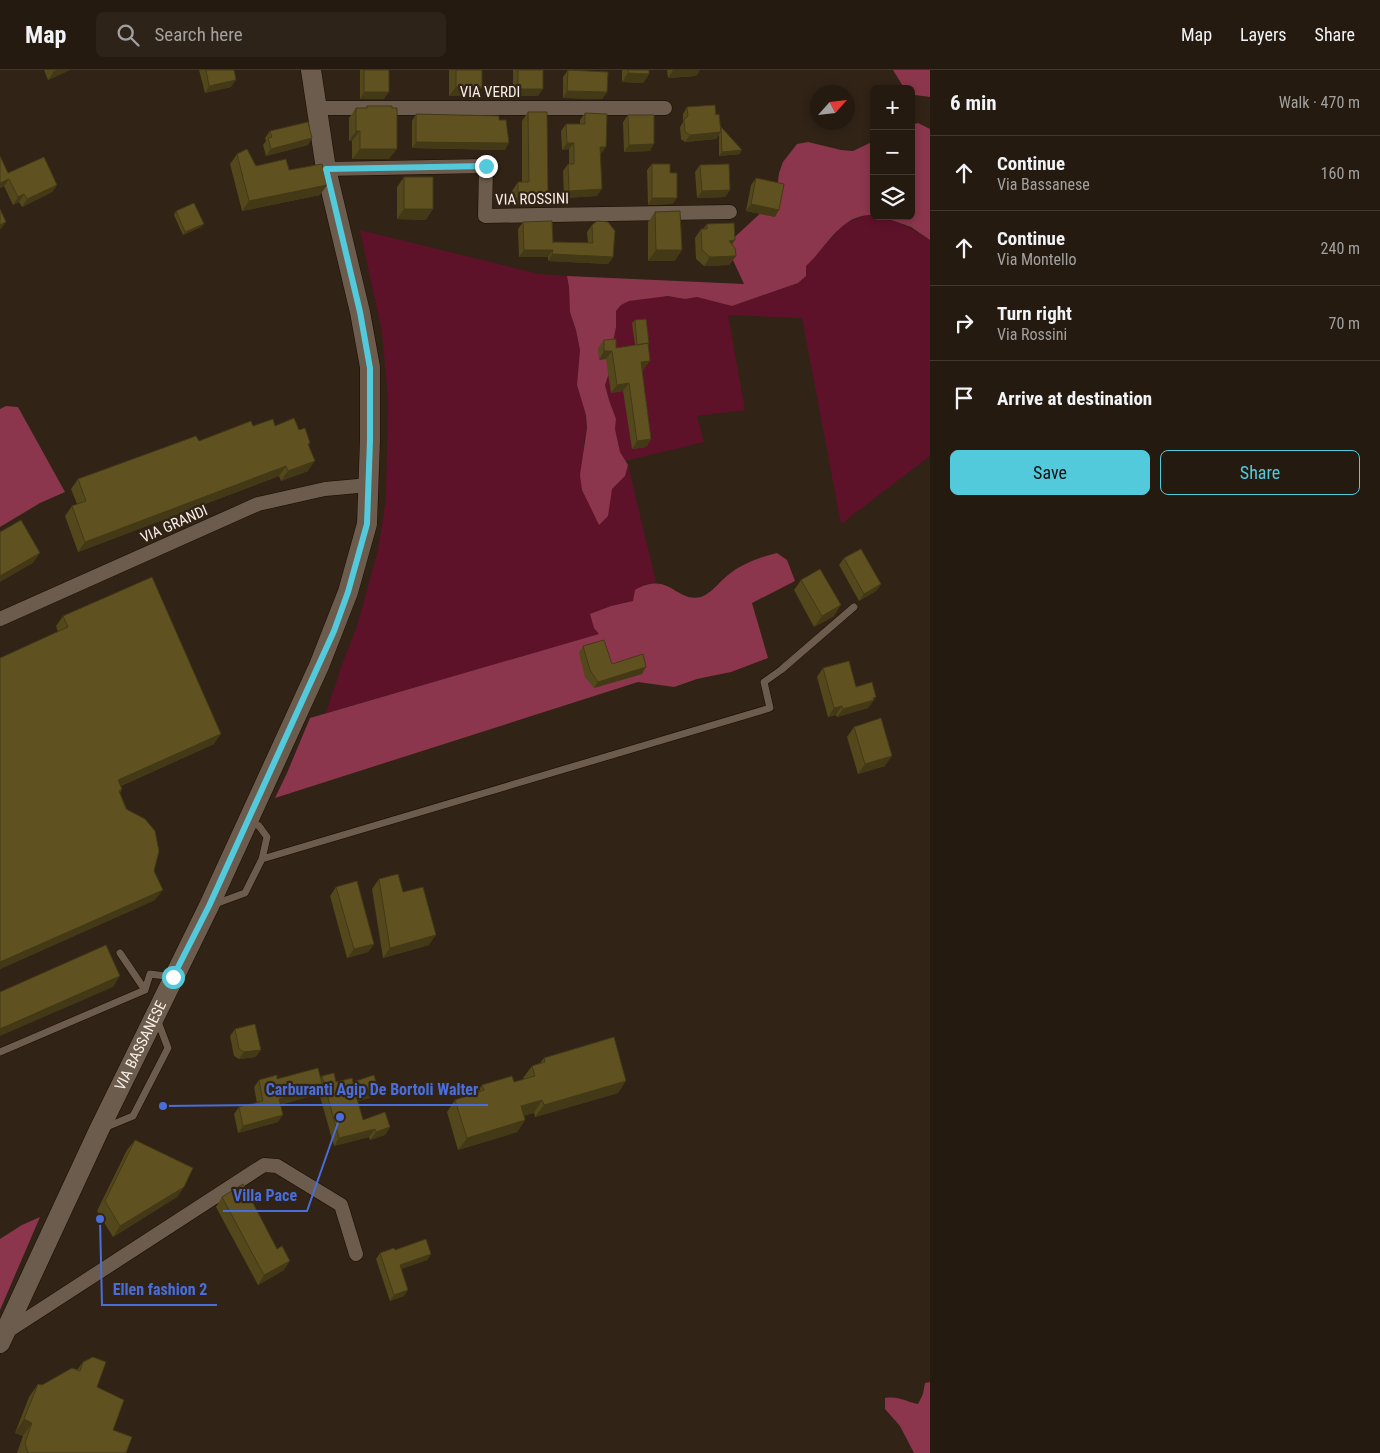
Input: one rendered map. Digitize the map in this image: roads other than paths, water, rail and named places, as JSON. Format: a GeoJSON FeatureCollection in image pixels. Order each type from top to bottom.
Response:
{"type":"FeatureCollection","features":[{"type":"Feature","properties":{"kind":"main road","name":"VIA BASSANESE"},"geometry":{"type":"LineString","coordinates":[[2,1338],[99,1130],[209,906],[319,666],[348,592],[367,524],[370,368],[360,312],[326,169],[311,70]]}},
{"type":"Feature","properties":{"kind":"street","name":"VIA VERDI"},"geometry":{"type":"LineString","coordinates":[[316,108],[665,108]]}},
{"type":"Feature","properties":{"kind":"street","name":"VIA ROSSINI"},"geometry":{"type":"LineString","coordinates":[[326,169],[486,166],[485,216],[730,212]]}},
{"type":"Feature","properties":{"kind":"street","name":"VIA GRANDI"},"geometry":{"type":"LineString","coordinates":[[0,619],[258,504],[325,489],[369,485]]}},
{"type":"Feature","properties":{"kind":"street"},"geometry":{"type":"LineString","coordinates":[[2,1338],[264,1165],[277,1166],[341,1205],[356,1254]]}},
{"type":"Feature","properties":{"kind":"lane"},"geometry":{"type":"LineString","coordinates":[[262,859],[770,708],[764,682],[781,670],[854,607]]}},
{"type":"Feature","properties":{"kind":"lane"},"geometry":{"type":"LineString","coordinates":[[209,906],[245,893],[262,859],[267,837],[258,826],[248,821]]}},
{"type":"Feature","properties":{"kind":"lane"},"geometry":{"type":"LineString","coordinates":[[120,953],[145,990]]}},
{"type":"Feature","properties":{"kind":"lane"},"geometry":{"type":"LineString","coordinates":[[0,1052],[145,990],[150,974],[173,977]]}},
{"type":"Feature","properties":{"kind":"lane"},"geometry":{"type":"LineString","coordinates":[[99,1130],[133,1116],[168,1048],[155,1015]]}},
{"type":"Feature","properties":{"kind":"place","name":"Carburanti Agip De Bortoli Walter"},"geometry":{"type":"Point","coordinates":[163,1106]}},
{"type":"Feature","properties":{"kind":"place","name":"Villa Pace"},"geometry":{"type":"Point","coordinates":[340,1117]}},
{"type":"Feature","properties":{"kind":"place","name":"Ellen fashion 2"},"geometry":{"type":"Point","coordinates":[100,1219]}}]}
